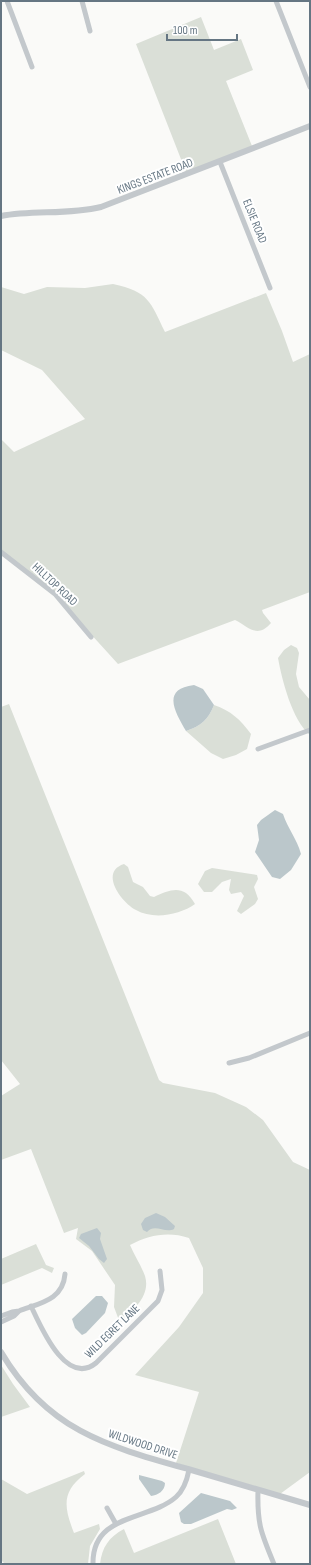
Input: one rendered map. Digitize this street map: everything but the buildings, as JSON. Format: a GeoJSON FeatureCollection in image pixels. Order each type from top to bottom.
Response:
{"type":"FeatureCollection","features":[{"type":"Feature","properties":{"kind":"street"},"geometry":{"type":"LineString","coordinates":[[7,1],[32,67]]}},
{"type":"Feature","properties":{"kind":"street"},"geometry":{"type":"LineString","coordinates":[[82,1],[90,31]]}},
{"type":"Feature","properties":{"kind":"street"},"geometry":{"type":"LineString","coordinates":[[276,1],[310,86]]}},
{"type":"Feature","properties":{"kind":"street","name":"KINGS ESTATE ROAD"},"geometry":{"type":"LineString","coordinates":[[1,216],[17,214],[65,213],[101,207],[310,126]]}},
{"type":"Feature","properties":{"kind":"street","name":"ELSIE ROAD"},"geometry":{"type":"LineString","coordinates":[[220,162],[270,288]]}},
{"type":"Feature","properties":{"kind":"street","name":"HILLTOP ROAD"},"geometry":{"type":"LineString","coordinates":[[1,552],[55,594],[90,637]]}},
{"type":"Feature","properties":{"kind":"street"},"geometry":{"type":"LineString","coordinates":[[258,749],[310,730]]}},
{"type":"Feature","properties":{"kind":"street"},"geometry":{"type":"LineString","coordinates":[[229,1063],[249,1058],[310,1033]]}},
{"type":"Feature","properties":{"kind":"street","name":"WILD EGRET LANE"},"geometry":{"type":"LineString","coordinates":[[31,1306],[44,1333],[61,1357],[75,1368],[88,1368],[96,1363],[158,1301],[162,1290],[160,1271]]}},
{"type":"Feature","properties":{"kind":"street"},"geometry":{"type":"LineString","coordinates":[[1,1316],[19,1311],[59,1293],[65,1274]]}},
{"type":"Feature","properties":{"kind":"street"},"geometry":{"type":"LineString","coordinates":[[1,1322],[14,1316],[19,1311]]}},
{"type":"Feature","properties":{"kind":"street","name":"WILDWOOD DRIVE"},"geometry":{"type":"LineString","coordinates":[[1,1352],[13,1372],[35,1398],[68,1425],[115,1448],[310,1505]]}},
{"type":"Feature","properties":{"kind":"street"},"geometry":{"type":"LineString","coordinates":[[93,1564],[94,1554],[98,1542],[106,1532],[116,1524],[173,1499],[182,1490],[189,1470]]}},
{"type":"Feature","properties":{"kind":"street"},"geometry":{"type":"LineString","coordinates":[[258,1490],[258,1518],[260,1528],[274,1564]]}},
{"type":"Feature","properties":{"kind":"street"},"geometry":{"type":"LineString","coordinates":[[107,1508],[116,1524]]}},
{"type":"Feature","properties":{"kind":"shaded area"},"geometry":{"type":"Polygon","coordinates":[[[201,17],[214,50],[241,39],[253,70],[226,81],[252,146],[186,172],[136,44],[201,17]]]}},
{"type":"Feature","properties":{"kind":"shaded area"},"geometry":{"type":"Polygon","coordinates":[[[113,284],[125,287],[147,299],[165,332],[266,293],[293,362],[310,354],[310,592],[262,610],[271,623],[266,628],[261,630],[253,630],[235,620],[118,664],[49,588],[1,551],[1,439],[14,452],[85,419],[42,370],[1,350],[1,287],[24,294],[47,287],[85,288],[113,284]]]}},
{"type":"Feature","properties":{"kind":"shaded area"},"geometry":{"type":"Polygon","coordinates":[[[291,645],[297,648],[299,653],[296,674],[299,687],[310,700],[310,735],[298,720],[293,710],[285,688],[278,658],[284,650],[291,645]]]}},
{"type":"Feature","properties":{"kind":"shaded area"},"geometry":{"type":"Polygon","coordinates":[[[194,685],[203,689],[214,705],[209,715],[203,722],[186,731],[175,709],[174,696],[177,691],[184,687],[194,685]]]}},
{"type":"Feature","properties":{"kind":"shaded area"},"geometry":{"type":"Polygon","coordinates":[[[9,704],[159,1080],[163,1083],[215,1093],[246,1107],[263,1120],[293,1162],[310,1170],[310,1472],[280,1494],[176,1463],[199,1392],[135,1375],[179,1327],[203,1293],[203,1268],[189,1238],[174,1235],[159,1235],[130,1245],[142,1268],[146,1283],[140,1302],[120,1323],[114,1307],[115,1285],[92,1251],[76,1239],[78,1228],[64,1233],[31,1149],[1,1160],[1,1096],[20,1084],[1,1060],[1,707],[9,704]]]}},
{"type":"Feature","properties":{"kind":"shaded area"},"geometry":{"type":"Polygon","coordinates":[[[214,705],[235,716],[251,734],[247,749],[236,755],[223,759],[211,753],[186,731],[203,722],[209,715],[214,705]]]}},
{"type":"Feature","properties":{"kind":"shaded area"},"geometry":{"type":"Polygon","coordinates":[[[275,810],[283,814],[301,854],[291,870],[280,879],[272,877],[255,852],[259,840],[257,825],[261,820],[275,810]]]}},
{"type":"Feature","properties":{"kind":"shaded area"},"geometry":{"type":"Polygon","coordinates":[[[124,864],[128,867],[133,882],[143,887],[150,896],[154,897],[172,890],[177,890],[186,893],[195,904],[182,911],[166,915],[150,915],[136,910],[124,901],[115,887],[113,880],[113,873],[117,868],[124,864]]]}},
{"type":"Feature","properties":{"kind":"shaded area"},"geometry":{"type":"Polygon","coordinates":[[[212,868],[257,875],[258,879],[254,887],[258,899],[255,904],[241,914],[237,911],[244,896],[241,892],[231,894],[229,890],[231,879],[222,882],[212,892],[204,892],[198,884],[205,871],[212,868]]]}},
{"type":"Feature","properties":{"kind":"shaded area"},"geometry":{"type":"Polygon","coordinates":[[[156,1213],[165,1217],[175,1226],[174,1229],[167,1230],[153,1228],[147,1232],[143,1230],[141,1224],[145,1218],[156,1213]]]}},
{"type":"Feature","properties":{"kind":"shaded area"},"geometry":{"type":"Polygon","coordinates":[[[97,1228],[101,1233],[100,1239],[107,1259],[104,1263],[89,1246],[79,1238],[81,1234],[97,1228]]]}},
{"type":"Feature","properties":{"kind":"shaded area"},"geometry":{"type":"Polygon","coordinates":[[[36,1244],[46,1265],[54,1268],[52,1273],[42,1268],[1,1285],[1,1259],[36,1244]]]}},
{"type":"Feature","properties":{"kind":"shaded area"},"geometry":{"type":"Polygon","coordinates":[[[96,1296],[102,1296],[108,1303],[105,1313],[86,1333],[82,1335],[75,1328],[72,1319],[96,1296]]]}},
{"type":"Feature","properties":{"kind":"shaded area"},"geometry":{"type":"Polygon","coordinates":[[[1,1365],[30,1407],[1,1417],[1,1365]]]}},
{"type":"Feature","properties":{"kind":"shaded area"},"geometry":{"type":"Polygon","coordinates":[[[84,1471],[85,1474],[77,1481],[68,1494],[67,1508],[74,1533],[99,1524],[100,1529],[90,1546],[88,1564],[5,1564],[1,1560],[1,1479],[27,1494],[84,1471]]]}},
{"type":"Feature","properties":{"kind":"shaded area"},"geometry":{"type":"Polygon","coordinates":[[[139,1475],[162,1481],[165,1483],[165,1486],[159,1494],[151,1496],[139,1479],[139,1475]]]}},
{"type":"Feature","properties":{"kind":"shaded area"},"geometry":{"type":"Polygon","coordinates":[[[201,1493],[230,1501],[237,1508],[232,1510],[227,1509],[191,1524],[184,1524],[181,1522],[179,1513],[201,1493]]]}},
{"type":"Feature","properties":{"kind":"shaded area"},"geometry":{"type":"Polygon","coordinates":[[[218,1519],[236,1564],[100,1564],[102,1552],[107,1543],[114,1535],[124,1529],[134,1553],[218,1519]]]}}]}
